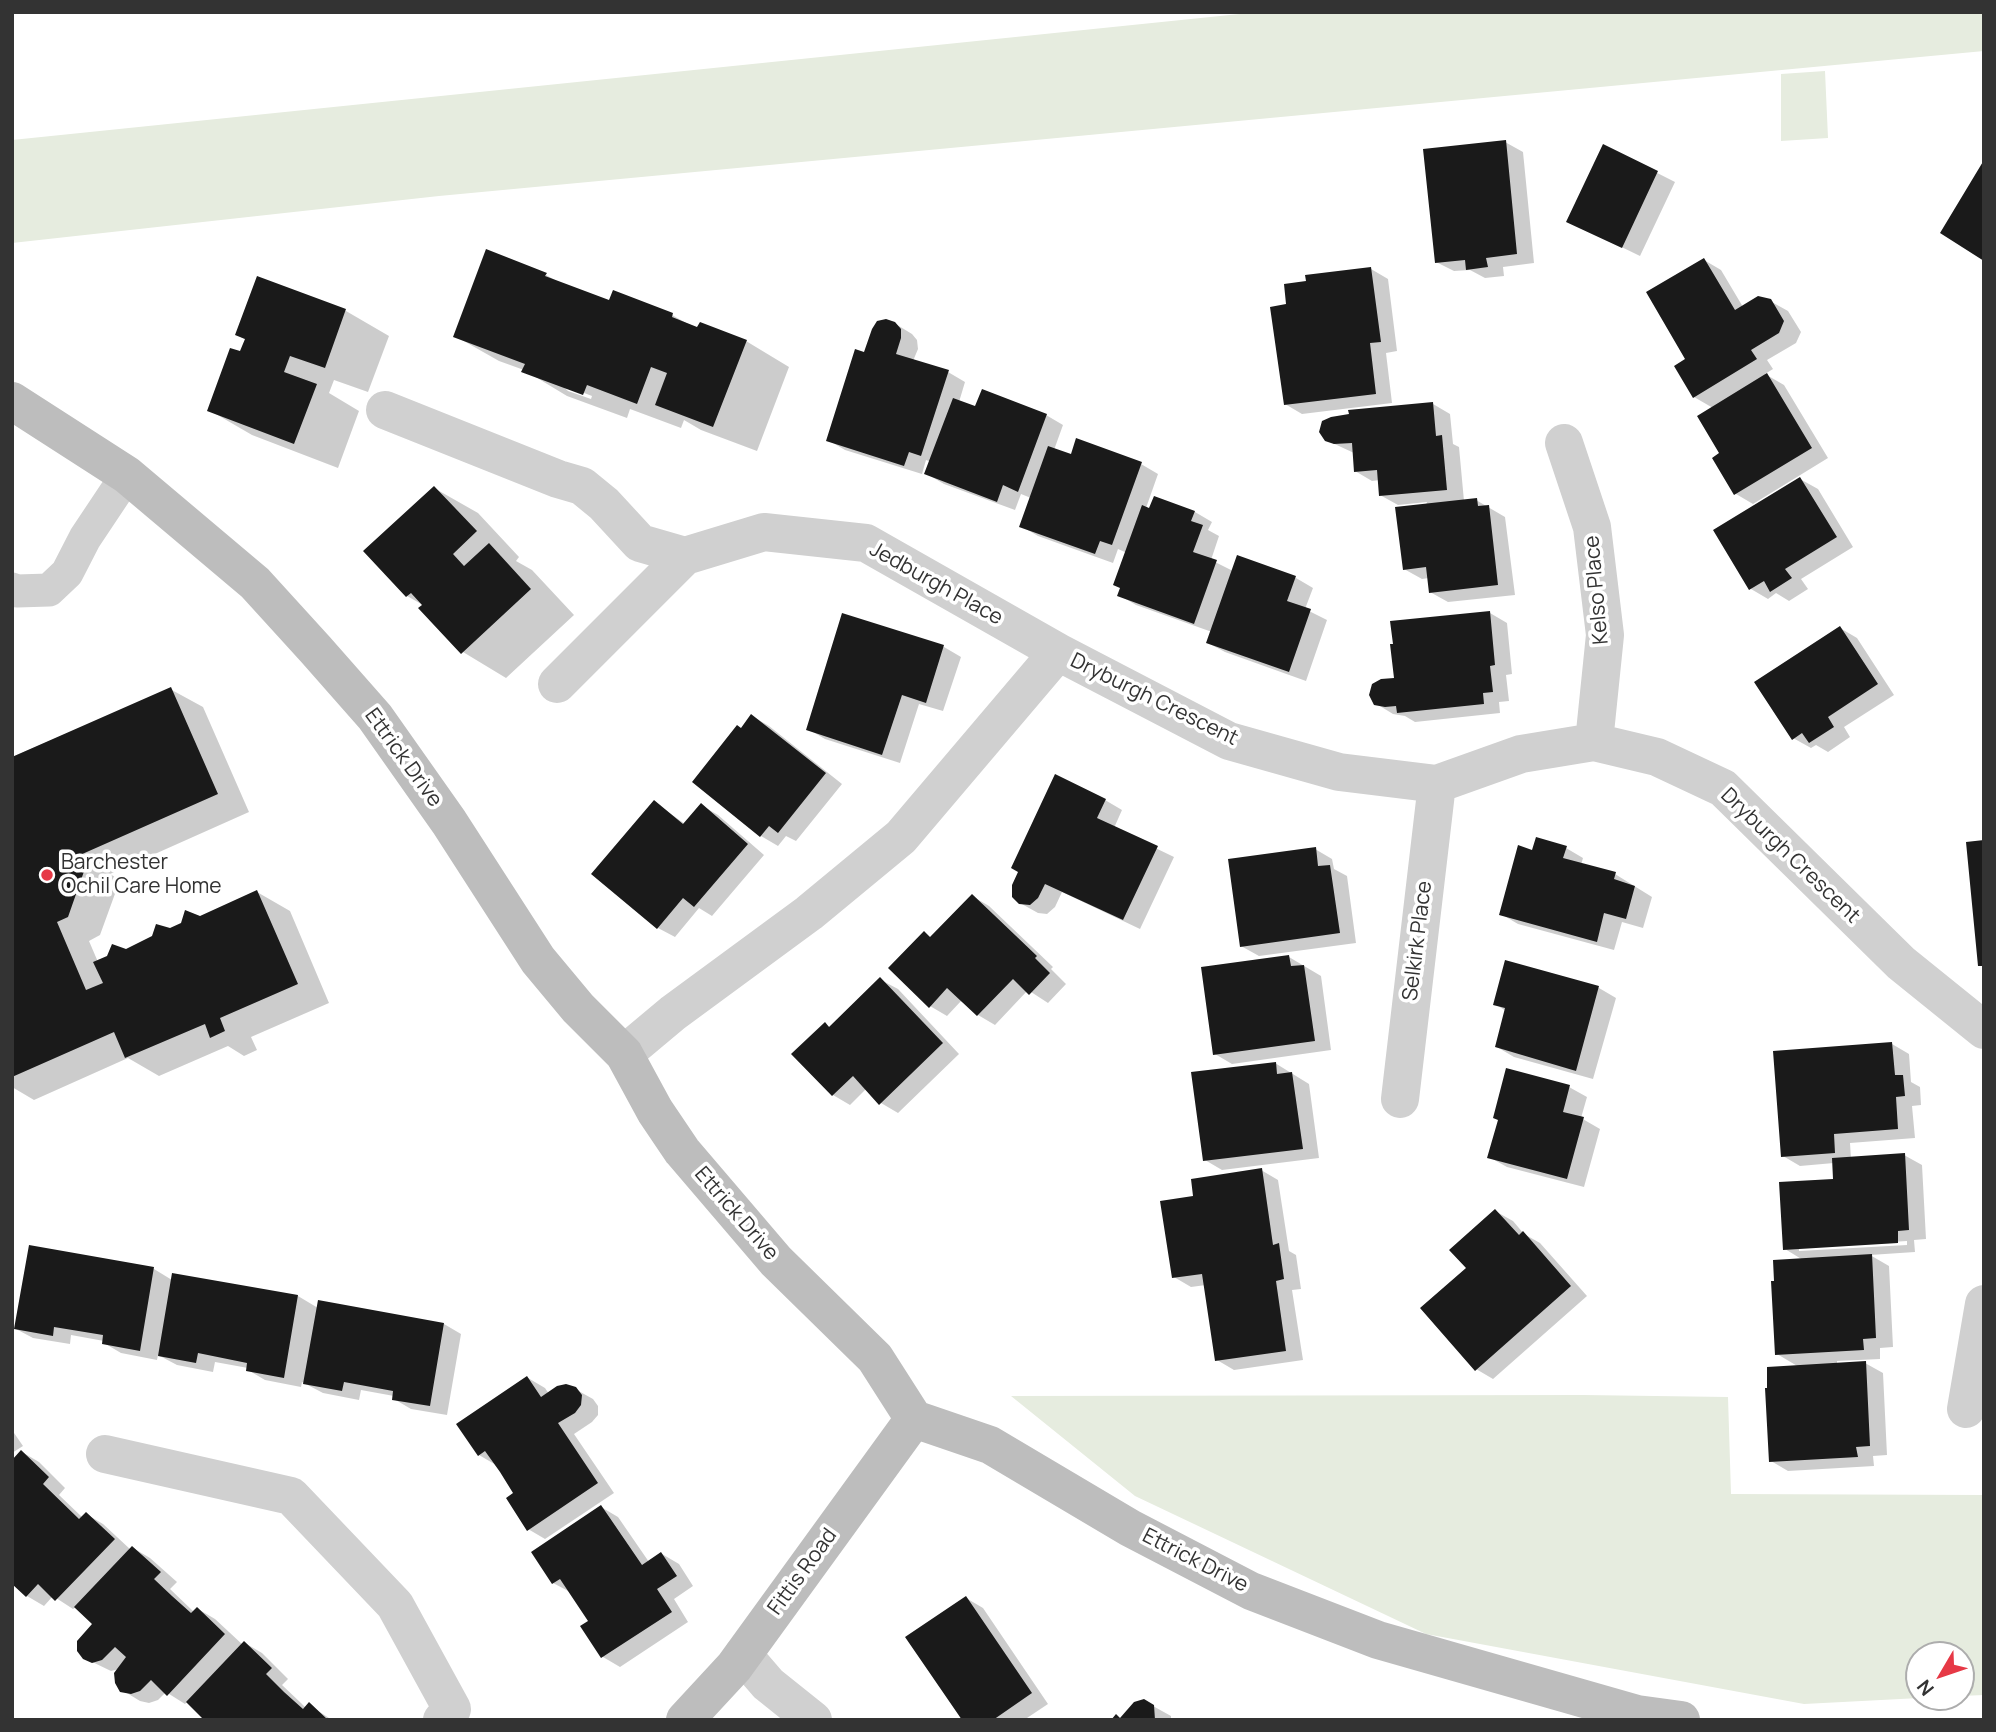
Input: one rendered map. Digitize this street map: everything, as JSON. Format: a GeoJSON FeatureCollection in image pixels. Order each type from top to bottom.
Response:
{"type":"FeatureCollection","features":[{"type":"Feature","properties":{"kind":"street","name":"Ettrick Drive"},"geometry":{"type":"LineString","coordinates":[[12,401],[127,475],[254,583],[375,717],[449,822],[538,960],[578,1008],[624,1054],[654,1111],[682,1151],[776,1261],[875,1358],[914,1419],[990,1445],[1130,1528],[1251,1591],[1378,1640],[1637,1714],[1681,1720]]}},
{"type":"Feature","properties":{"kind":"street"},"geometry":{"type":"LineString","coordinates":[[385,411],[582,486],[604,504],[640,543],[685,556]]}},
{"type":"Feature","properties":{"kind":"street","name":"Kelso Place"},"geometry":{"type":"LineString","coordinates":[[1564,443],[1592,527],[1605,635],[1594,742]]}},
{"type":"Feature","properties":{"kind":"street","name":"Jedburgh Place"},"geometry":{"type":"LineString","coordinates":[[557,684],[685,556],[764,532],[866,543],[1058,652]]}},
{"type":"Feature","properties":{"kind":"street","name":"Dryburgh Crescent"},"geometry":{"type":"LineString","coordinates":[[624,1054],[673,1013],[809,913],[901,837],[1058,652],[1229,741],[1339,772],[1437,784],[1521,754],[1594,742],[1657,757],[1723,788],[1901,963],[1984,1030]]}},
{"type":"Feature","properties":{"kind":"street","name":"Selkirk Place"},"geometry":{"type":"LineString","coordinates":[[1400,1099],[1437,784]]}},
{"type":"Feature","properties":{"kind":"street"},"geometry":{"type":"LineString","coordinates":[[1966,1409],[1984,1304]]}},
{"type":"Feature","properties":{"kind":"street","name":"Fittis Road"},"geometry":{"type":"LineString","coordinates":[[685,1720],[743,1655],[914,1419]]}},
{"type":"Feature","properties":{"kind":"street"},"geometry":{"type":"LineString","coordinates":[[105,1454],[290,1496],[395,1605],[452,1709],[442,1720]]}},
{"type":"Feature","properties":{"kind":"street"},"geometry":{"type":"LineString","coordinates":[[743,1655],[768,1684],[813,1720]]}},
{"type":"Feature","properties":{"kind":"lane"},"geometry":{"type":"LineString","coordinates":[[12,589],[49,590],[67,573],[85,538],[127,475]]}},
{"type":"Feature","properties":{"kind":"shaded area"},"geometry":{"type":"Polygon","coordinates":[[[1259,12],[1984,12],[1984,51],[439,196],[12,243],[12,140],[1259,12]]]}},
{"type":"Feature","properties":{"kind":"shaded area"},"geometry":{"type":"Polygon","coordinates":[[[1825,71],[1828,138],[1781,141],[1781,74],[1825,71]]]}},
{"type":"Feature","properties":{"kind":"shaded area"},"geometry":{"type":"Polygon","coordinates":[[[1011,1396],[1728,1397],[1731,1494],[1984,1495],[1984,1695],[1975,1695],[1975,1641],[1905,1641],[1905,1699],[1804,1704],[1426,1634],[1135,1496],[1011,1396]]]}},
{"type":"Feature","properties":{"kind":"building"},"geometry":{"type":"Polygon","coordinates":[[[1506,140],[1517,254],[1486,258],[1488,267],[1466,270],[1465,260],[1435,263],[1423,149],[1506,140]]]}},
{"type":"Feature","properties":{"kind":"building"},"geometry":{"type":"Polygon","coordinates":[[[1603,144],[1658,171],[1622,248],[1566,222],[1603,144]]]}},
{"type":"Feature","properties":{"kind":"building"},"geometry":{"type":"Polygon","coordinates":[[[1984,160],[1984,261],[1940,233],[1984,160]]]}},
{"type":"Feature","properties":{"kind":"building"},"geometry":{"type":"Polygon","coordinates":[[[486,249],[547,273],[545,276],[609,300],[613,290],[673,313],[672,317],[697,327],[700,322],[747,340],[713,427],[655,405],[667,373],[651,367],[637,404],[587,385],[583,395],[521,372],[525,364],[453,337],[486,249]]]}},
{"type":"Feature","properties":{"kind":"building"},"geometry":{"type":"Polygon","coordinates":[[[1704,258],[1735,310],[1758,296],[1771,299],[1784,321],[1779,333],[1751,350],[1757,359],[1693,398],[1674,366],[1685,359],[1646,292],[1704,258]]]}},
{"type":"Feature","properties":{"kind":"building"},"geometry":{"type":"Polygon","coordinates":[[[1371,267],[1381,342],[1370,343],[1376,394],[1284,405],[1270,307],[1286,304],[1284,284],[1306,281],[1305,275],[1371,267]]]}},
{"type":"Feature","properties":{"kind":"building"},"geometry":{"type":"Polygon","coordinates":[[[257,276],[346,309],[325,368],[290,356],[284,372],[317,384],[294,444],[207,411],[230,348],[240,351],[245,339],[235,335],[257,276]]]}},
{"type":"Feature","properties":{"kind":"building"},"geometry":{"type":"Polygon","coordinates":[[[886,319],[895,322],[901,329],[896,354],[949,370],[921,456],[909,452],[904,466],[826,441],[855,349],[864,352],[877,321],[886,319]]]}},
{"type":"Feature","properties":{"kind":"building"},"geometry":{"type":"Polygon","coordinates":[[[1767,373],[1812,448],[1734,495],[1712,458],[1719,453],[1697,416],[1767,373]]]}},
{"type":"Feature","properties":{"kind":"building"},"geometry":{"type":"Polygon","coordinates":[[[982,389],[1047,414],[1018,492],[1003,485],[997,502],[924,474],[953,398],[975,406],[982,389]]]}},
{"type":"Feature","properties":{"kind":"building"},"geometry":{"type":"Polygon","coordinates":[[[1433,402],[1436,436],[1442,435],[1447,490],[1379,496],[1377,470],[1354,472],[1352,443],[1334,444],[1325,441],[1319,432],[1322,421],[1349,414],[1348,410],[1433,402]]]}},
{"type":"Feature","properties":{"kind":"building"},"geometry":{"type":"Polygon","coordinates":[[[1076,438],[1142,462],[1112,545],[1100,541],[1095,554],[1019,527],[1048,446],[1071,454],[1076,438]]]}},
{"type":"Feature","properties":{"kind":"building"},"geometry":{"type":"Polygon","coordinates":[[[1800,477],[1837,537],[1785,569],[1792,578],[1770,592],[1764,581],[1749,590],[1713,530],[1800,477]]]}},
{"type":"Feature","properties":{"kind":"building"},"geometry":{"type":"Polygon","coordinates":[[[434,486],[477,531],[453,554],[464,566],[489,543],[531,589],[461,654],[418,608],[422,605],[411,593],[406,597],[363,551],[434,486]]]}},
{"type":"Feature","properties":{"kind":"building"},"geometry":{"type":"Polygon","coordinates":[[[1154,496],[1195,511],[1191,521],[1203,525],[1193,552],[1217,560],[1194,624],[1117,596],[1120,588],[1113,585],[1142,505],[1149,508],[1154,496]]]}},
{"type":"Feature","properties":{"kind":"building"},"geometry":{"type":"Polygon","coordinates":[[[1477,498],[1478,506],[1489,505],[1498,585],[1429,593],[1426,567],[1403,570],[1395,507],[1477,498]]]}},
{"type":"Feature","properties":{"kind":"building"},"geometry":{"type":"Polygon","coordinates":[[[1237,555],[1296,576],[1287,601],[1311,609],[1289,672],[1206,643],[1237,555]]]}},
{"type":"Feature","properties":{"kind":"building"},"geometry":{"type":"Polygon","coordinates":[[[1490,611],[1495,665],[1490,666],[1493,692],[1483,693],[1484,704],[1397,713],[1396,706],[1374,705],[1369,695],[1372,684],[1381,679],[1394,678],[1390,621],[1490,611]]]}},
{"type":"Feature","properties":{"kind":"building"},"geometry":{"type":"Polygon","coordinates":[[[842,613],[944,645],[926,703],[902,695],[882,755],[806,730],[842,613]]]}},
{"type":"Feature","properties":{"kind":"building"},"geometry":{"type":"Polygon","coordinates":[[[1840,626],[1878,684],[1828,717],[1834,727],[1809,743],[1802,733],[1792,740],[1754,682],[1840,626]]]}},
{"type":"Feature","properties":{"kind":"building","name":"Barchester Ochil Care Home"},"geometry":{"type":"Polygon","coordinates":[[[171,687],[218,794],[80,855],[88,860],[68,917],[57,922],[86,990],[103,983],[93,962],[107,956],[112,944],[126,949],[152,936],[156,924],[170,928],[181,923],[185,910],[200,916],[257,890],[298,984],[220,1018],[225,1031],[210,1038],[205,1024],[125,1058],[114,1032],[12,1077],[12,757],[171,687]]]}},
{"type":"Feature","properties":{"kind":"building"},"geometry":{"type":"Polygon","coordinates":[[[751,714],[826,773],[778,833],[769,826],[760,837],[692,782],[737,725],[741,728],[751,714]]]}},
{"type":"Feature","properties":{"kind":"building"},"geometry":{"type":"Polygon","coordinates":[[[1055,774],[1106,799],[1097,818],[1158,846],[1123,920],[1045,884],[1038,898],[1030,905],[1019,904],[1012,897],[1012,885],[1018,872],[1011,868],[1055,774]]]}},
{"type":"Feature","properties":{"kind":"building"},"geometry":{"type":"Polygon","coordinates":[[[654,800],[683,824],[701,803],[748,844],[694,907],[683,898],[657,929],[591,874],[654,800]]]}},
{"type":"Feature","properties":{"kind":"building"},"geometry":{"type":"Polygon","coordinates":[[[1536,837],[1567,846],[1563,858],[1616,872],[1614,879],[1635,886],[1626,919],[1604,913],[1597,942],[1499,915],[1518,845],[1532,850],[1536,837]]]}},
{"type":"Feature","properties":{"kind":"building"},"geometry":{"type":"Polygon","coordinates":[[[1984,840],[1984,966],[1978,966],[1966,842],[1984,840]]]}},
{"type":"Feature","properties":{"kind":"building"},"geometry":{"type":"Polygon","coordinates":[[[1316,847],[1318,866],[1330,865],[1340,933],[1240,947],[1228,859],[1316,847]]]}},
{"type":"Feature","properties":{"kind":"building"},"geometry":{"type":"Polygon","coordinates":[[[972,894],[1037,956],[1035,958],[1050,973],[1029,995],[1013,979],[977,1016],[947,988],[929,1008],[888,968],[924,931],[930,937],[972,894]]]}},
{"type":"Feature","properties":{"kind":"building"},"geometry":{"type":"Polygon","coordinates":[[[1289,955],[1291,966],[1304,965],[1315,1041],[1213,1055],[1201,967],[1289,955]]]}},
{"type":"Feature","properties":{"kind":"building"},"geometry":{"type":"Polygon","coordinates":[[[1505,960],[1599,986],[1576,1071],[1495,1047],[1505,1008],[1493,1005],[1505,960]]]}},
{"type":"Feature","properties":{"kind":"building"},"geometry":{"type":"Polygon","coordinates":[[[880,977],[943,1043],[879,1105],[853,1076],[832,1096],[791,1054],[825,1022],[829,1027],[880,977]]]}},
{"type":"Feature","properties":{"kind":"building"},"geometry":{"type":"Polygon","coordinates":[[[1892,1042],[1895,1075],[1903,1075],[1905,1096],[1896,1097],[1898,1129],[1834,1134],[1835,1153],[1781,1157],[1773,1051],[1892,1042]]]}},
{"type":"Feature","properties":{"kind":"building"},"geometry":{"type":"Polygon","coordinates":[[[1276,1062],[1277,1074],[1292,1072],[1303,1149],[1203,1161],[1191,1072],[1276,1062]]]}},
{"type":"Feature","properties":{"kind":"building"},"geometry":{"type":"Polygon","coordinates":[[[1506,1068],[1570,1085],[1563,1112],[1584,1117],[1567,1179],[1487,1158],[1498,1120],[1493,1118],[1506,1068]]]}},
{"type":"Feature","properties":{"kind":"building"},"geometry":{"type":"Polygon","coordinates":[[[1905,1153],[1909,1230],[1898,1231],[1898,1243],[1783,1250],[1779,1182],[1833,1179],[1832,1158],[1905,1153]]]}},
{"type":"Feature","properties":{"kind":"building"},"geometry":{"type":"Polygon","coordinates":[[[1262,1168],[1273,1245],[1279,1243],[1284,1279],[1276,1281],[1286,1351],[1215,1361],[1202,1274],[1172,1278],[1160,1201],[1193,1196],[1191,1179],[1262,1168]]]}},
{"type":"Feature","properties":{"kind":"building"},"geometry":{"type":"Polygon","coordinates":[[[1495,1209],[1519,1235],[1523,1231],[1571,1286],[1475,1371],[1420,1308],[1466,1268],[1449,1250],[1495,1209]]]}},
{"type":"Feature","properties":{"kind":"building"},"geometry":{"type":"Polygon","coordinates":[[[29,1245],[154,1267],[140,1351],[102,1344],[103,1335],[54,1327],[53,1336],[14,1329],[29,1245]]]}},
{"type":"Feature","properties":{"kind":"building"},"geometry":{"type":"Polygon","coordinates":[[[1872,1254],[1876,1338],[1863,1339],[1864,1350],[1775,1355],[1771,1281],[1774,1281],[1773,1260],[1872,1254]]]}},
{"type":"Feature","properties":{"kind":"building"},"geometry":{"type":"Polygon","coordinates":[[[172,1273],[298,1295],[284,1378],[246,1371],[247,1363],[198,1353],[196,1363],[158,1356],[172,1273]]]}},
{"type":"Feature","properties":{"kind":"building"},"geometry":{"type":"Polygon","coordinates":[[[318,1300],[444,1323],[430,1406],[392,1400],[393,1391],[344,1382],[342,1391],[303,1384],[318,1300]]]}},
{"type":"Feature","properties":{"kind":"building"},"geometry":{"type":"Polygon","coordinates":[[[1866,1361],[1870,1446],[1856,1447],[1858,1457],[1769,1462],[1765,1388],[1767,1367],[1866,1361]]]}},
{"type":"Feature","properties":{"kind":"building"},"geometry":{"type":"Polygon","coordinates":[[[527,1376],[541,1397],[557,1386],[566,1384],[576,1387],[582,1395],[581,1405],[575,1413],[558,1423],[598,1483],[527,1531],[506,1498],[513,1493],[500,1472],[485,1451],[478,1456],[456,1424],[527,1376]]]}},
{"type":"Feature","properties":{"kind":"building"},"geometry":{"type":"Polygon","coordinates":[[[21,1450],[49,1477],[43,1484],[79,1519],[86,1512],[115,1539],[55,1601],[38,1584],[26,1597],[12,1584],[12,1460],[21,1450]]]}},
{"type":"Feature","properties":{"kind":"building"},"geometry":{"type":"Polygon","coordinates":[[[601,1505],[642,1565],[661,1552],[677,1576],[657,1589],[672,1612],[601,1658],[580,1626],[588,1621],[560,1579],[552,1584],[531,1552],[601,1505]]]}},
{"type":"Feature","properties":{"kind":"building"},"geometry":{"type":"Polygon","coordinates":[[[132,1546],[161,1572],[154,1579],[191,1613],[197,1607],[225,1634],[167,1696],[151,1680],[140,1691],[131,1694],[120,1692],[114,1673],[126,1657],[115,1647],[102,1660],[92,1663],[83,1659],[77,1651],[77,1641],[92,1624],[74,1607],[132,1546]]]}},
{"type":"Feature","properties":{"kind":"building"},"geometry":{"type":"Polygon","coordinates":[[[966,1596],[1032,1693],[993,1720],[962,1720],[905,1637],[966,1596]]]}},
{"type":"Feature","properties":{"kind":"building"},"geometry":{"type":"Polygon","coordinates":[[[244,1641],[272,1668],[266,1674],[284,1692],[303,1709],[309,1702],[328,1720],[204,1720],[186,1702],[244,1641]]]}},
{"type":"Feature","properties":{"kind":"building"},"geometry":{"type":"Polygon","coordinates":[[[1144,1699],[1154,1705],[1155,1720],[1111,1720],[1116,1714],[1120,1718],[1134,1702],[1144,1699]]]}},
{"type":"Feature","properties":{"kind":"place","name":"Barchester Ochil Care Home"},"geometry":{"type":"Point","coordinates":[47,875]}}]}
